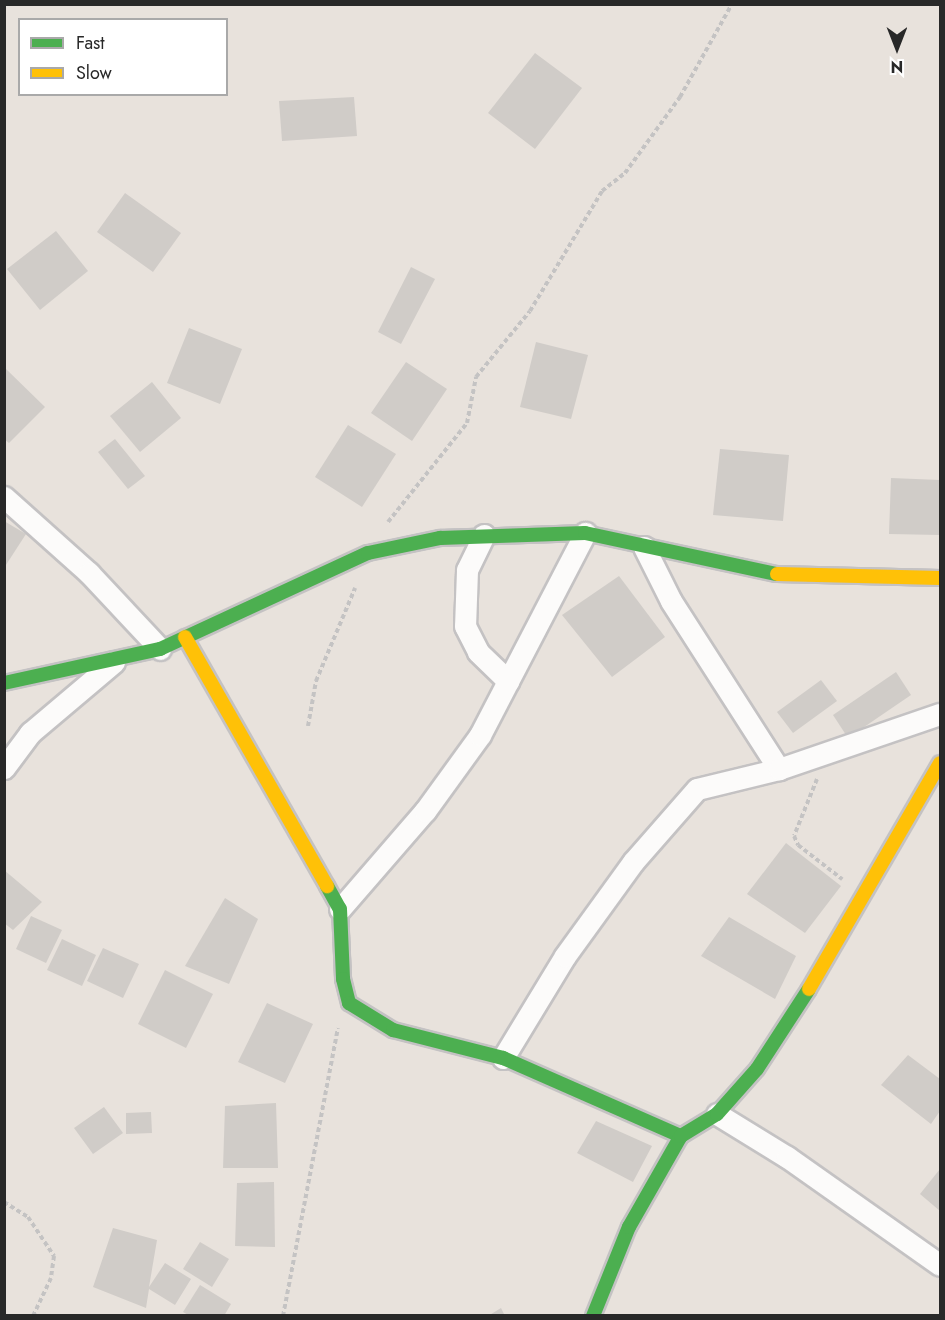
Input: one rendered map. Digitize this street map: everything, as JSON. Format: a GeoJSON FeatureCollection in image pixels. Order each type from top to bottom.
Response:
{"type":"FeatureCollection","features":[{"type":"Feature","properties":{"kind":"street"},"geometry":{"type":"LineString","coordinates":[[4,497],[89,573],[160,649]]}},
{"type":"Feature","properties":{"kind":"street"},"geometry":{"type":"LineString","coordinates":[[340,909],[425,811],[480,735],[585,533]]}},
{"type":"Feature","properties":{"kind":"street"},"geometry":{"type":"LineString","coordinates":[[4,683],[115,661],[160,649],[368,553],[440,538],[585,533],[721,566],[790,576],[940,578]]}},
{"type":"Feature","properties":{"kind":"street"},"geometry":{"type":"LineString","coordinates":[[484,535],[467,570],[465,626],[478,652],[508,681]]}},
{"type":"Feature","properties":{"kind":"street"},"geometry":{"type":"LineString","coordinates":[[644,547],[671,601],[779,769]]}},
{"type":"Feature","properties":{"kind":"street"},"geometry":{"type":"LineString","coordinates":[[185,637],[340,909],[343,979],[349,1003],[393,1030],[503,1058],[681,1136]]}},
{"type":"Feature","properties":{"kind":"street"},"geometry":{"type":"LineString","coordinates":[[4,768],[30,733],[115,661]]}},
{"type":"Feature","properties":{"kind":"street"},"geometry":{"type":"LineString","coordinates":[[503,1058],[565,956],[679,807],[698,789],[779,769],[940,714]]}},
{"type":"Feature","properties":{"kind":"street"},"geometry":{"type":"LineString","coordinates":[[593,1316],[629,1227],[681,1136],[717,1114],[757,1069],[787,1024],[940,763]]}},
{"type":"Feature","properties":{"kind":"street"},"geometry":{"type":"LineString","coordinates":[[717,1114],[787,1157],[940,1265]]}},
{"type":"Feature","properties":{"kind":"path"},"geometry":{"type":"LineString","coordinates":[[308,726],[316,681],[368,553],[403,500],[467,423],[476,377],[530,311],[602,191],[626,173],[680,98],[732,4]]}},
{"type":"Feature","properties":{"kind":"path"},"geometry":{"type":"LineString","coordinates":[[833,750],[804,805],[794,836],[798,845],[847,884]]}},
{"type":"Feature","properties":{"kind":"path"},"geometry":{"type":"LineString","coordinates":[[283,1316],[340,1020],[349,1003]]}},
{"type":"Feature","properties":{"kind":"path"},"geometry":{"type":"LineString","coordinates":[[4,1202],[28,1217],[54,1256],[51,1278],[33,1316]]}},
{"type":"Feature","properties":{"kind":"building"},"geometry":{"type":"Polygon","coordinates":[[[535,53],[582,88],[535,149],[488,113],[535,53]]]}},
{"type":"Feature","properties":{"kind":"building"},"geometry":{"type":"Polygon","coordinates":[[[354,97],[357,136],[282,141],[279,101],[354,97]]]}},
{"type":"Feature","properties":{"kind":"building"},"geometry":{"type":"Polygon","coordinates":[[[125,193],[181,233],[153,272],[97,232],[125,193]]]}},
{"type":"Feature","properties":{"kind":"building"},"geometry":{"type":"Polygon","coordinates":[[[56,231],[88,271],[40,310],[7,269],[56,231]]]}},
{"type":"Feature","properties":{"kind":"building"},"geometry":{"type":"Polygon","coordinates":[[[411,267],[435,279],[401,344],[378,332],[411,267]]]}},
{"type":"Feature","properties":{"kind":"building"},"geometry":{"type":"Polygon","coordinates":[[[189,328],[242,349],[220,404],[167,383],[189,328]]]}},
{"type":"Feature","properties":{"kind":"building"},"geometry":{"type":"Polygon","coordinates":[[[536,342],[588,355],[571,419],[520,407],[536,342]]]}},
{"type":"Feature","properties":{"kind":"building"},"geometry":{"type":"Polygon","coordinates":[[[406,362],[447,389],[412,441],[371,413],[406,362]]]}},
{"type":"Feature","properties":{"kind":"building"},"geometry":{"type":"Polygon","coordinates":[[[4,367],[45,407],[9,443],[4,439],[4,367]]]}},
{"type":"Feature","properties":{"kind":"building"},"geometry":{"type":"Polygon","coordinates":[[[152,382],[181,418],[140,452],[110,416],[152,382]]]}},
{"type":"Feature","properties":{"kind":"building"},"geometry":{"type":"Polygon","coordinates":[[[348,425],[396,454],[362,507],[315,477],[348,425]]]}},
{"type":"Feature","properties":{"kind":"building"},"geometry":{"type":"Polygon","coordinates":[[[115,439],[145,476],[128,489],[98,452],[115,439]]]}},
{"type":"Feature","properties":{"kind":"building"},"geometry":{"type":"Polygon","coordinates":[[[720,449],[789,455],[783,521],[713,515],[720,449]]]}},
{"type":"Feature","properties":{"kind":"building"},"geometry":{"type":"Polygon","coordinates":[[[891,478],[940,480],[940,535],[889,534],[891,478]]]}},
{"type":"Feature","properties":{"kind":"building"},"geometry":{"type":"Polygon","coordinates":[[[4,521],[26,534],[4,568],[4,521]]]}},
{"type":"Feature","properties":{"kind":"building"},"geometry":{"type":"Polygon","coordinates":[[[619,576],[665,637],[612,677],[562,615],[619,576]]]}},
{"type":"Feature","properties":{"kind":"building"},"geometry":{"type":"Polygon","coordinates":[[[896,672],[911,695],[848,738],[833,715],[896,672]]]}},
{"type":"Feature","properties":{"kind":"building"},"geometry":{"type":"Polygon","coordinates":[[[821,680],[837,701],[793,733],[777,712],[821,680]]]}},
{"type":"Feature","properties":{"kind":"building"},"geometry":{"type":"Polygon","coordinates":[[[786,843],[841,886],[805,933],[747,894],[786,843]]]}},
{"type":"Feature","properties":{"kind":"building"},"geometry":{"type":"Polygon","coordinates":[[[4,870],[42,902],[13,930],[4,923],[4,870]]]}},
{"type":"Feature","properties":{"kind":"building"},"geometry":{"type":"Polygon","coordinates":[[[225,898],[258,919],[229,984],[185,966],[225,898]]]}},
{"type":"Feature","properties":{"kind":"building"},"geometry":{"type":"Polygon","coordinates":[[[31,916],[62,930],[46,963],[16,949],[31,916]]]}},
{"type":"Feature","properties":{"kind":"building"},"geometry":{"type":"Polygon","coordinates":[[[729,917],[796,956],[775,999],[701,956],[729,917]]]}},
{"type":"Feature","properties":{"kind":"building"},"geometry":{"type":"Polygon","coordinates":[[[62,939],[96,955],[82,986],[47,970],[62,939]]]}},
{"type":"Feature","properties":{"kind":"building"},"geometry":{"type":"Polygon","coordinates":[[[103,948],[139,964],[123,998],[87,981],[103,948]]]}},
{"type":"Feature","properties":{"kind":"building"},"geometry":{"type":"Polygon","coordinates":[[[165,970],[213,994],[186,1048],[138,1024],[165,970]]]}},
{"type":"Feature","properties":{"kind":"building"},"geometry":{"type":"Polygon","coordinates":[[[267,1003],[313,1024],[285,1083],[238,1062],[267,1003]]]}},
{"type":"Feature","properties":{"kind":"building"},"geometry":{"type":"Polygon","coordinates":[[[908,1055],[940,1079],[940,1111],[931,1124],[881,1085],[908,1055]]]}},
{"type":"Feature","properties":{"kind":"building"},"geometry":{"type":"Polygon","coordinates":[[[276,1103],[278,1168],[223,1168],[225,1106],[276,1103]]]}},
{"type":"Feature","properties":{"kind":"building"},"geometry":{"type":"Polygon","coordinates":[[[104,1107],[123,1133],[93,1154],[74,1128],[104,1107]]]}},
{"type":"Feature","properties":{"kind":"building"},"geometry":{"type":"Polygon","coordinates":[[[151,1112],[152,1133],[126,1134],[126,1113],[151,1112]]]}},
{"type":"Feature","properties":{"kind":"building"},"geometry":{"type":"Polygon","coordinates":[[[596,1121],[652,1146],[633,1182],[577,1153],[596,1121]]]}},
{"type":"Feature","properties":{"kind":"building"},"geometry":{"type":"Polygon","coordinates":[[[940,1169],[940,1211],[920,1194],[940,1169]]]}},
{"type":"Feature","properties":{"kind":"building"},"geometry":{"type":"Polygon","coordinates":[[[274,1182],[275,1247],[235,1246],[237,1183],[274,1182]]]}},
{"type":"Feature","properties":{"kind":"building"},"geometry":{"type":"Polygon","coordinates":[[[113,1228],[157,1240],[149,1287],[165,1263],[191,1279],[175,1305],[149,1289],[146,1308],[93,1287],[113,1228]]]}},
{"type":"Feature","properties":{"kind":"building"},"geometry":{"type":"Polygon","coordinates":[[[200,1242],[229,1259],[212,1287],[183,1269],[200,1242]]]}},
{"type":"Feature","properties":{"kind":"building"},"geometry":{"type":"Polygon","coordinates":[[[200,1285],[231,1304],[224,1316],[190,1316],[183,1312],[200,1285]]]}},
{"type":"Feature","properties":{"kind":"building"},"geometry":{"type":"Polygon","coordinates":[[[501,1308],[505,1316],[488,1316],[501,1308]]]}},
{"type":"Feature","properties":{"kind":"traffic: fast"},"geometry":{"type":"LineString","coordinates":[[4,683],[160,649],[368,553],[440,538],[585,533],[777,574]]}},
{"type":"Feature","properties":{"kind":"traffic: fast"},"geometry":{"type":"LineString","coordinates":[[327,886],[340,909],[343,979],[349,1003],[393,1030],[503,1058],[681,1136]]}},
{"type":"Feature","properties":{"kind":"traffic: fast"},"geometry":{"type":"LineString","coordinates":[[593,1316],[629,1227],[681,1136],[717,1114],[757,1069],[809,989]]}},
{"type":"Feature","properties":{"kind":"traffic: slow"},"geometry":{"type":"LineString","coordinates":[[777,574],[940,578]]}},
{"type":"Feature","properties":{"kind":"traffic: slow"},"geometry":{"type":"LineString","coordinates":[[185,637],[327,886]]}},
{"type":"Feature","properties":{"kind":"traffic: slow"},"geometry":{"type":"LineString","coordinates":[[809,989],[940,763]]}}]}
